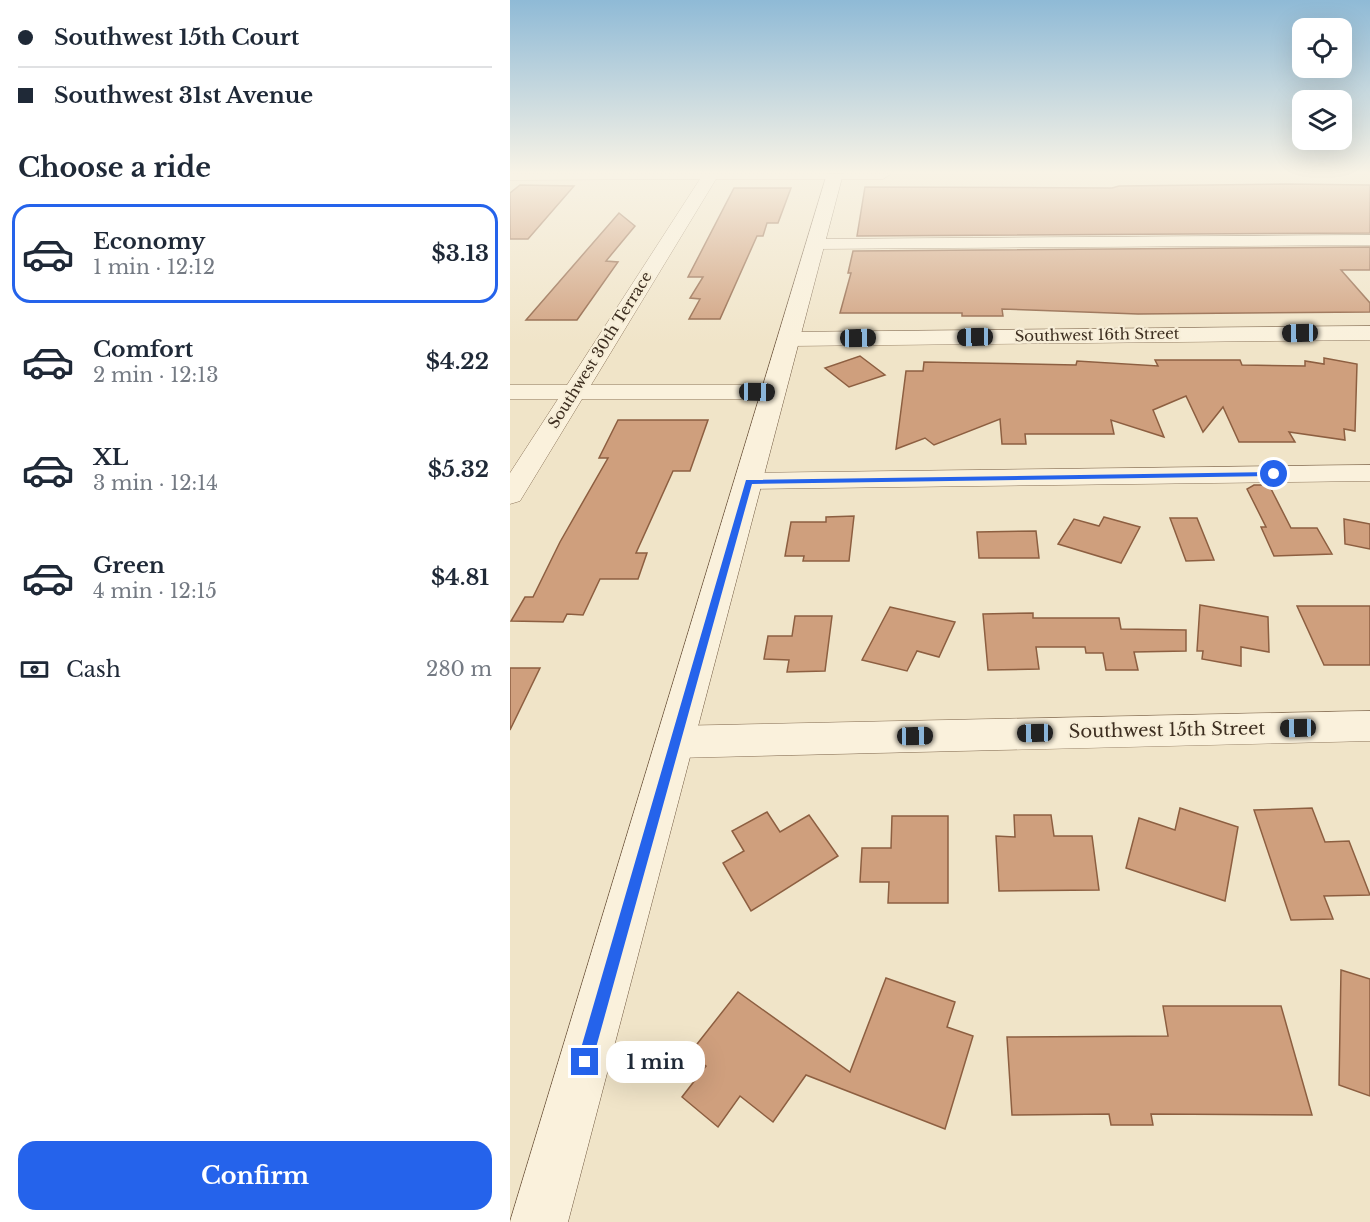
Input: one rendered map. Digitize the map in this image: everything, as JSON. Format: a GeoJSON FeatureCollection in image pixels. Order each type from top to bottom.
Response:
{"type":"FeatureCollection","features":[{"type":"Feature","properties":{"kind":"street","name":"Southwest 30th Terrace"},"geometry":{"type":"LineString","coordinates":[[510,495],[675,231]]}},
{"type":"Feature","properties":{"kind":"street"},"geometry":{"type":"LineString","coordinates":[[539,1222],[819,231]]}},
{"type":"Feature","properties":{"kind":"street"},"geometry":{"type":"LineString","coordinates":[[815,244],[1370,240]]}},
{"type":"Feature","properties":{"kind":"street","name":"Southwest 16th Street"},"geometry":{"type":"LineString","coordinates":[[789,339],[1370,333]]}},
{"type":"Feature","properties":{"kind":"street"},"geometry":{"type":"LineString","coordinates":[[510,392],[774,392]]}},
{"type":"Feature","properties":{"kind":"street"},"geometry":{"type":"LineString","coordinates":[[749,481],[1370,473]]}},
{"type":"Feature","properties":{"kind":"street","name":"Southwest 15th Street"},"geometry":{"type":"LineString","coordinates":[[675,742],[1370,726]]}},
{"type":"Feature","properties":{"kind":"building"},"geometry":{"type":"Polygon","coordinates":[[[510,231],[535,231],[528,239],[510,239],[510,231]]]}},
{"type":"Feature","properties":{"kind":"building"},"geometry":{"type":"Polygon","coordinates":[[[603,231],[631,231],[606,261],[618,262],[577,320],[526,320],[603,231]]]}},
{"type":"Feature","properties":{"kind":"building"},"geometry":{"type":"Polygon","coordinates":[[[712,231],[765,231],[763,236],[757,236],[720,319],[689,319],[700,299],[690,298],[703,277],[688,277],[712,231]]]}},
{"type":"Feature","properties":{"kind":"building"},"geometry":{"type":"Polygon","coordinates":[[[858,231],[1370,231],[1370,233],[857,236],[858,231]]]}},
{"type":"Feature","properties":{"kind":"building"},"geometry":{"type":"Polygon","coordinates":[[[1370,247],[1370,270],[1341,270],[1370,303],[1370,312],[1138,314],[1002,309],[1003,316],[962,316],[962,313],[840,313],[851,273],[848,273],[853,251],[1370,247]]]}},
{"type":"Feature","properties":{"kind":"building"},"geometry":{"type":"Polygon","coordinates":[[[860,356],[885,375],[849,387],[825,368],[860,356]]]}},
{"type":"Feature","properties":{"kind":"building"},"geometry":{"type":"Polygon","coordinates":[[[1324,358],[1357,364],[1355,431],[1344,429],[1345,440],[1289,432],[1295,442],[1239,442],[1223,407],[1203,432],[1186,396],[1153,410],[1164,437],[1111,420],[1114,434],[1025,434],[1026,444],[1002,444],[1000,419],[934,445],[925,438],[896,449],[906,371],[923,371],[924,362],[1076,365],[1077,361],[1158,366],[1155,360],[1240,360],[1242,365],[1305,366],[1305,361],[1324,364],[1324,358]]]}},
{"type":"Feature","properties":{"kind":"building"},"geometry":{"type":"Polygon","coordinates":[[[618,420],[708,420],[690,471],[673,471],[636,553],[647,553],[638,579],[600,579],[583,615],[567,614],[563,622],[511,621],[525,597],[533,597],[560,542],[608,458],[599,458],[618,420]]]}},
{"type":"Feature","properties":{"kind":"building"},"geometry":{"type":"Polygon","coordinates":[[[1254,485],[1269,485],[1291,528],[1317,528],[1332,554],[1274,556],[1261,527],[1266,527],[1247,489],[1254,485]]]}},
{"type":"Feature","properties":{"kind":"building"},"geometry":{"type":"Polygon","coordinates":[[[854,516],[849,561],[803,561],[804,556],[785,556],[791,522],[826,522],[826,517],[854,516]]]}},
{"type":"Feature","properties":{"kind":"building"},"geometry":{"type":"Polygon","coordinates":[[[1104,517],[1140,527],[1121,563],[1058,544],[1074,519],[1099,526],[1104,517]]]}},
{"type":"Feature","properties":{"kind":"building"},"geometry":{"type":"Polygon","coordinates":[[[1170,518],[1197,518],[1214,560],[1186,561],[1170,518]]]}},
{"type":"Feature","properties":{"kind":"building"},"geometry":{"type":"Polygon","coordinates":[[[1344,519],[1370,524],[1370,549],[1345,544],[1344,519]]]}},
{"type":"Feature","properties":{"kind":"building"},"geometry":{"type":"Polygon","coordinates":[[[1036,531],[1039,558],[979,558],[977,532],[1036,531]]]}},
{"type":"Feature","properties":{"kind":"building"},"geometry":{"type":"Polygon","coordinates":[[[1200,605],[1268,617],[1269,652],[1241,647],[1241,666],[1202,659],[1203,651],[1197,651],[1200,605]]]}},
{"type":"Feature","properties":{"kind":"building"},"geometry":{"type":"Polygon","coordinates":[[[1297,606],[1370,606],[1370,665],[1324,665],[1297,606]]]}},
{"type":"Feature","properties":{"kind":"building"},"geometry":{"type":"Polygon","coordinates":[[[890,607],[955,622],[939,657],[917,651],[907,671],[862,660],[890,607]]]}},
{"type":"Feature","properties":{"kind":"building"},"geometry":{"type":"Polygon","coordinates":[[[1033,613],[1033,618],[1119,618],[1121,629],[1186,630],[1186,651],[1134,652],[1138,670],[1106,670],[1103,653],[1086,653],[1085,647],[1036,647],[1039,669],[988,670],[983,614],[1033,613]]]}},
{"type":"Feature","properties":{"kind":"building"},"geometry":{"type":"Polygon","coordinates":[[[795,616],[832,616],[825,671],[787,672],[789,660],[764,659],[768,636],[792,636],[795,616]]]}},
{"type":"Feature","properties":{"kind":"building"},"geometry":{"type":"Polygon","coordinates":[[[510,668],[540,668],[510,730],[510,668]]]}},
{"type":"Feature","properties":{"kind":"building"},"geometry":{"type":"Polygon","coordinates":[[[1180,808],[1238,827],[1225,901],[1126,868],[1139,818],[1175,830],[1180,808]]]}},
{"type":"Feature","properties":{"kind":"building"},"geometry":{"type":"Polygon","coordinates":[[[1312,808],[1325,842],[1349,841],[1370,895],[1324,896],[1333,919],[1291,920],[1254,810],[1312,808]]]}},
{"type":"Feature","properties":{"kind":"building"},"geometry":{"type":"Polygon","coordinates":[[[767,812],[780,832],[809,815],[838,856],[751,911],[723,863],[744,851],[732,831],[767,812]]]}},
{"type":"Feature","properties":{"kind":"building"},"geometry":{"type":"Polygon","coordinates":[[[1014,815],[1051,815],[1054,836],[1092,836],[1099,890],[999,891],[996,836],[1015,837],[1014,815]]]}},
{"type":"Feature","properties":{"kind":"building"},"geometry":{"type":"Polygon","coordinates":[[[892,816],[948,816],[948,903],[888,903],[889,882],[860,882],[862,848],[891,848],[892,816]]]}},
{"type":"Feature","properties":{"kind":"building"},"geometry":{"type":"Polygon","coordinates":[[[1341,970],[1370,979],[1370,1096],[1339,1085],[1341,970]]]}},
{"type":"Feature","properties":{"kind":"building"},"geometry":{"type":"Polygon","coordinates":[[[886,978],[955,1002],[947,1027],[973,1036],[945,1129],[806,1075],[773,1122],[740,1096],[718,1127],[682,1097],[706,1066],[690,1053],[738,992],[850,1072],[886,978]]]}},
{"type":"Feature","properties":{"kind":"building"},"geometry":{"type":"Polygon","coordinates":[[[1163,1006],[1281,1006],[1312,1115],[1151,1114],[1153,1125],[1111,1125],[1109,1114],[1012,1115],[1007,1037],[1168,1036],[1163,1006]]]}},
{"type":"Feature","properties":{"kind":"route"},"geometry":{"type":"LineString","coordinates":[[585,1062],[749,481],[1274,474]]}}]}
